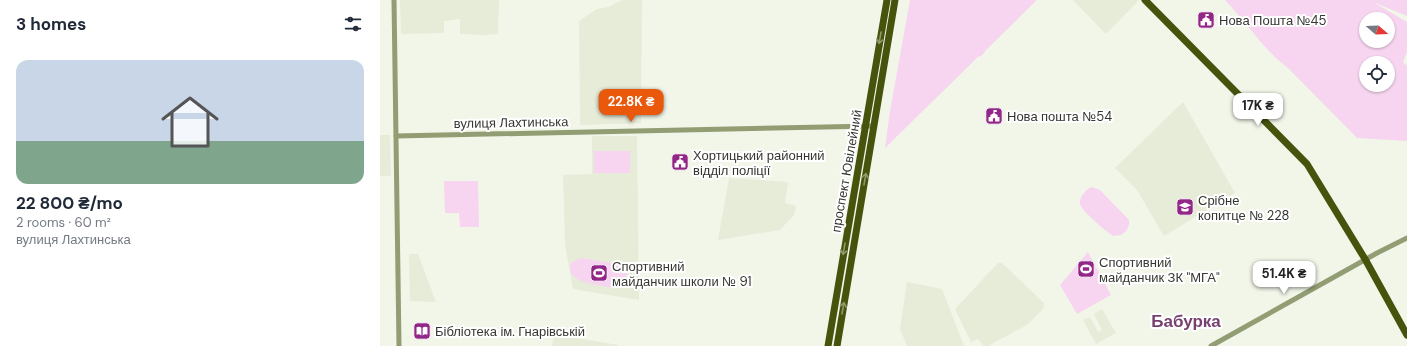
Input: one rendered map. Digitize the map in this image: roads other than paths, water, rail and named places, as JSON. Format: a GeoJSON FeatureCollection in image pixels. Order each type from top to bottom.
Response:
{"type":"FeatureCollection","features":[{"type":"Feature","properties":{"kind":"main road","name":"проспект Ювілейний"},"geometry":{"type":"LineString","coordinates":[[828,346],[887,0]]}},
{"type":"Feature","properties":{"kind":"main road","name":"проспект Ювілейний"},"geometry":{"type":"LineString","coordinates":[[837,346],[895,0]]}},
{"type":"Feature","properties":{"kind":"main road"},"geometry":{"type":"LineString","coordinates":[[1145,0],[1308,164],[1365,260],[1407,335]]}},
{"type":"Feature","properties":{"kind":"street"},"geometry":{"type":"LineString","coordinates":[[394,0],[399,346]]}},
{"type":"Feature","properties":{"kind":"street","name":"вулиця Лахтинська"},"geometry":{"type":"LineString","coordinates":[[396,136],[874,126]]}},
{"type":"Feature","properties":{"kind":"street"},"geometry":{"type":"LineString","coordinates":[[1211,346],[1407,238]]}},
{"type":"Feature","properties":{"kind":"place","name":"Нова Пошта №45"},"geometry":{"type":"Point","coordinates":[1206,20]}},
{"type":"Feature","properties":{"kind":"place","name":"Нова пошта №54"},"geometry":{"type":"Point","coordinates":[994,116]}},
{"type":"Feature","properties":{"kind":"place","name":"Хортицький районний відділ поліції"},"geometry":{"type":"Point","coordinates":[680,162]}},
{"type":"Feature","properties":{"kind":"place","name":"Срібне копитце № 228"},"geometry":{"type":"Point","coordinates":[1185,207]}},
{"type":"Feature","properties":{"kind":"place","name":"Спортивний майданчик ЗК \"МГА\""},"geometry":{"type":"Point","coordinates":[1086,269]}},
{"type":"Feature","properties":{"kind":"place","name":"Спортивний майданчик школи № 91"},"geometry":{"type":"Point","coordinates":[599,273]}},
{"type":"Feature","properties":{"kind":"place","name":"Бібліотека ім. Гнарівській"},"geometry":{"type":"Point","coordinates":[422,331]}},
{"type":"Feature","properties":{"kind":"district","name":"Бабурка"},"geometry":{"type":"Point","coordinates":[1186,321]}}]}
